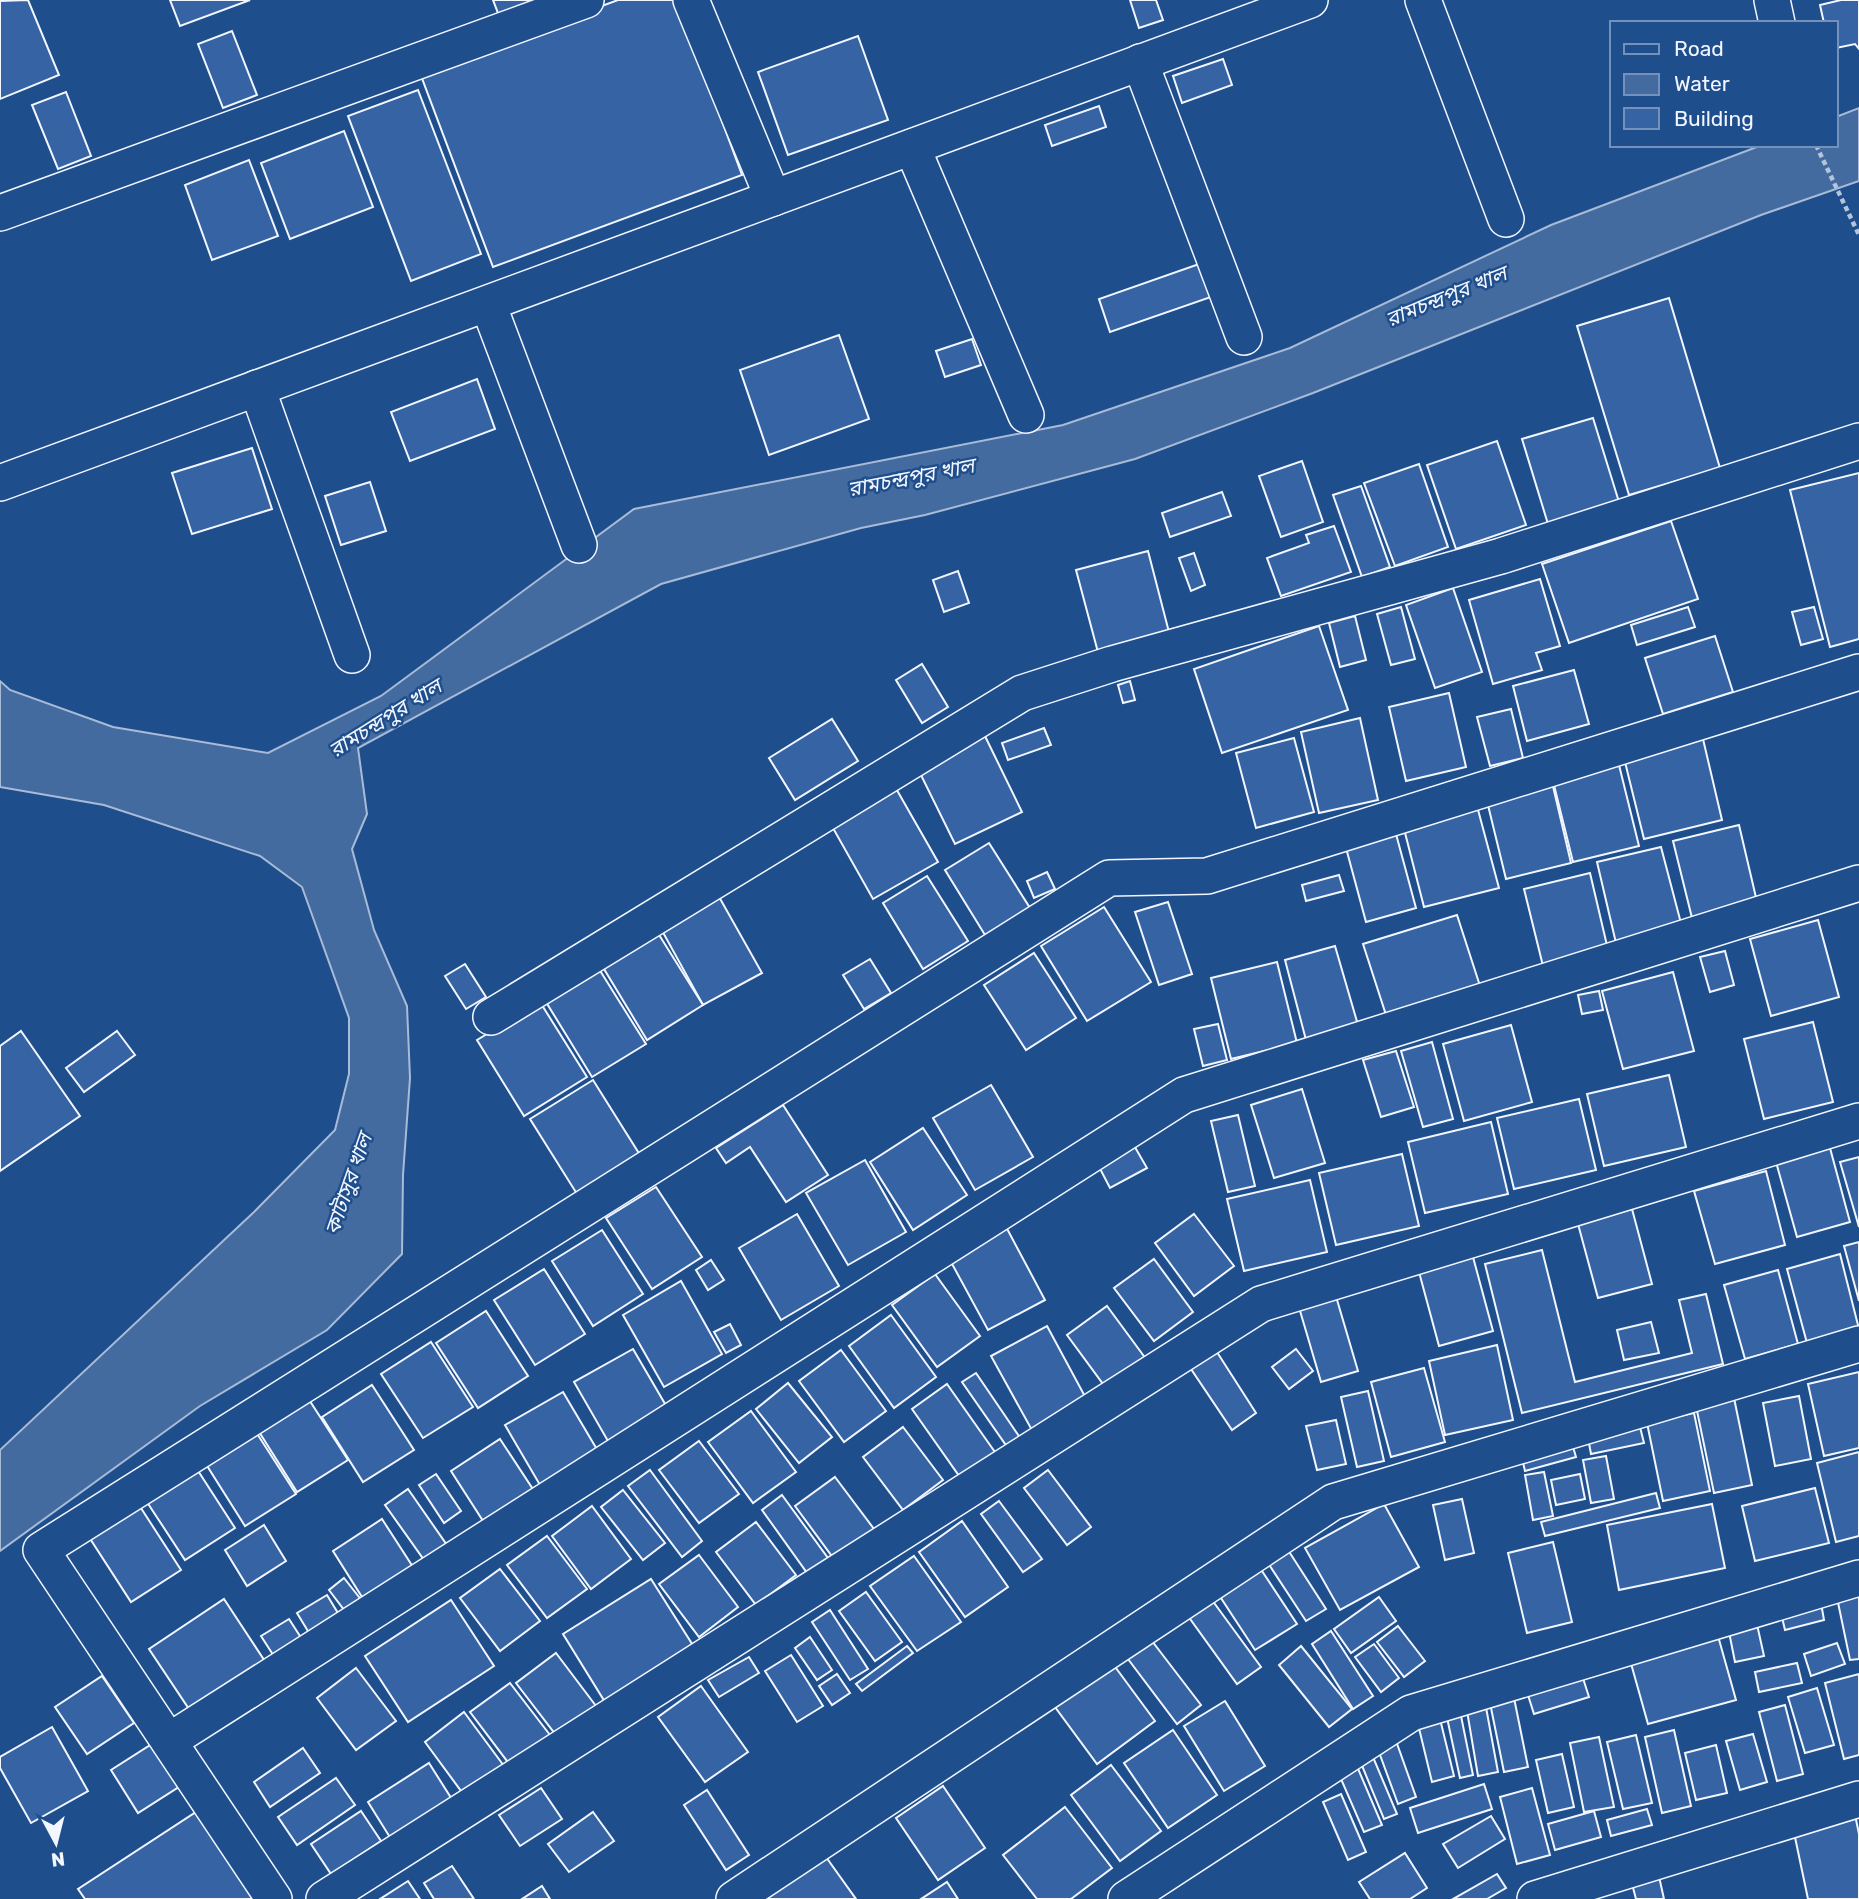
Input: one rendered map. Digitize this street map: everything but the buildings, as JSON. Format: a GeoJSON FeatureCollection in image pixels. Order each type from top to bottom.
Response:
{"type":"FeatureCollection","features":[{"type":"Feature","properties":{"kind":"street"},"geometry":{"type":"LineString","coordinates":[[0,213],[586,0]]}},
{"type":"Feature","properties":{"kind":"street"},"geometry":{"type":"LineString","coordinates":[[691,0],[773,198]]}},
{"type":"Feature","properties":{"kind":"street"},"geometry":{"type":"LineString","coordinates":[[0,483],[1310,0]]}},
{"type":"Feature","properties":{"kind":"street"},"geometry":{"type":"LineString","coordinates":[[1423,0],[1506,219]]}},
{"type":"Feature","properties":{"kind":"street"},"geometry":{"type":"LineString","coordinates":[[1772,0],[1777,21]]}},
{"type":"Feature","properties":{"kind":"street"},"geometry":{"type":"LineString","coordinates":[[1140,62],[1244,337]]}},
{"type":"Feature","properties":{"kind":"street"},"geometry":{"type":"LineString","coordinates":[[912,147],[1026,415]]}},
{"type":"Feature","properties":{"kind":"street"},"geometry":{"type":"LineString","coordinates":[[488,304],[579,545]]}},
{"type":"Feature","properties":{"kind":"street"},"geometry":{"type":"LineString","coordinates":[[257,388],[352,655]]}},
{"type":"Feature","properties":{"kind":"street"},"geometry":{"type":"LineString","coordinates":[[491,1017],[1022,693],[1112,664],[1501,556],[1859,441]]}},
{"type":"Feature","properties":{"kind":"street"},"geometry":{"type":"LineString","coordinates":[[274,1899],[41,1550],[1109,878],[1207,876],[1859,672]]}},
{"type":"Feature","properties":{"kind":"street"},"geometry":{"type":"LineString","coordinates":[[169,1741],[1184,1095],[1859,883]]}},
{"type":"Feature","properties":{"kind":"street"},"geometry":{"type":"LineString","coordinates":[[324,1899],[1261,1304],[1859,1121]]}},
{"type":"Feature","properties":{"kind":"street"},"geometry":{"type":"LineString","coordinates":[[734,1899],[1334,1502],[1859,1344]]}},
{"type":"Feature","properties":{"kind":"street"},"geometry":{"type":"LineString","coordinates":[[1126,1899],[1411,1713],[1859,1577]]}},
{"type":"Feature","properties":{"kind":"street"},"geometry":{"type":"LineString","coordinates":[[1535,1899],[1859,1799]]}},
{"type":"Feature","properties":{"kind":"path"},"geometry":{"type":"LineString","coordinates":[[1817,147],[1859,235]]}},
{"type":"Feature","properties":{"kind":"water"},"geometry":{"type":"Polygon","coordinates":[[[1859,108],[1859,181],[1761,215],[1313,393],[1135,459],[925,515],[861,528],[661,584],[358,748],[367,814],[352,849],[374,930],[407,1006],[410,1078],[403,1175],[402,1254],[327,1330],[200,1406],[0,1551],[0,1450],[254,1212],[335,1130],[349,1074],[349,1018],[302,887],[260,856],[104,805],[0,787],[0,681],[10,690],[113,727],[268,753],[381,696],[634,509],[1063,425],[1290,348],[1551,225],[1757,147],[1838,147],[1838,116],[1859,108]]]}},
{"type":"Feature","properties":{"kind":"water label","name":"রামচন্দ্রপুর খাল"},"geometry":{"type":"Point","coordinates":[1446,296]}},
{"type":"Feature","properties":{"kind":"water label","name":"রামচন্দ্রপুর খাল"},"geometry":{"type":"Point","coordinates":[911,477]}},
{"type":"Feature","properties":{"kind":"water label","name":"রামচন্দ্রপুর খাল"},"geometry":{"type":"Point","coordinates":[385,718]}},
{"type":"Feature","properties":{"kind":"water label","name":"কাটাসুর খাল"},"geometry":{"type":"Point","coordinates":[348,1184]}}]}
